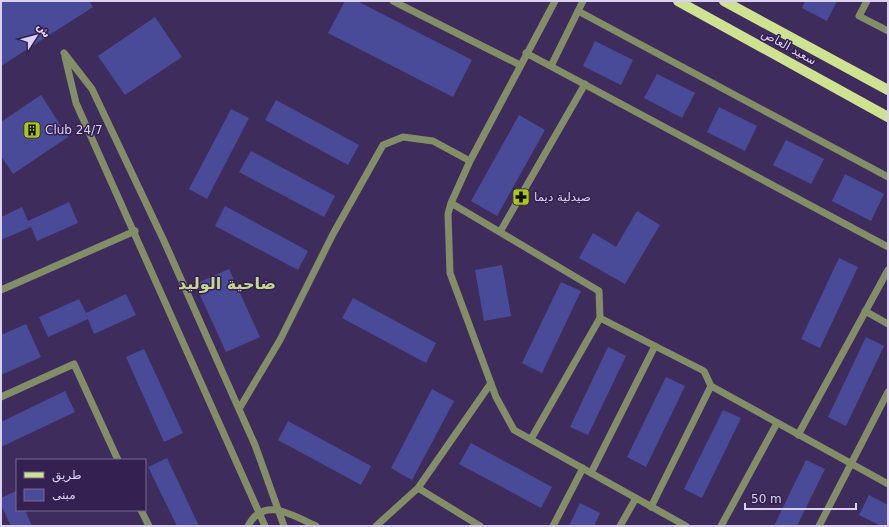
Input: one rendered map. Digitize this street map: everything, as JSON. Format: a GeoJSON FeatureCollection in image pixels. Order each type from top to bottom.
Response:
{"type":"FeatureCollection","features":[{"type":"Feature","properties":{"kind":"main road","name":"سعيد العاص"},"geometry":{"type":"LineString","coordinates":[[678,1],[888,117]]}},
{"type":"Feature","properties":{"kind":"main road"},"geometry":{"type":"LineString","coordinates":[[724,1],[888,90]]}},
{"type":"Feature","properties":{"kind":"street"},"geometry":{"type":"LineString","coordinates":[[393,1],[520,65]]}},
{"type":"Feature","properties":{"kind":"street"},"geometry":{"type":"LineString","coordinates":[[555,1],[526,53],[470,161],[452,203],[448,214],[450,273],[496,397],[514,430],[686,526]]}},
{"type":"Feature","properties":{"kind":"street"},"geometry":{"type":"LineString","coordinates":[[551,66],[583,1]]}},
{"type":"Feature","properties":{"kind":"street"},"geometry":{"type":"LineString","coordinates":[[867,1],[859,16],[888,31]]}},
{"type":"Feature","properties":{"kind":"street"},"geometry":{"type":"LineString","coordinates":[[578,11],[888,177]]}},
{"type":"Feature","properties":{"kind":"street"},"geometry":{"type":"LineString","coordinates":[[265,526],[135,231],[76,103],[64,52],[92,89],[164,241],[255,445],[284,526]]}},
{"type":"Feature","properties":{"kind":"street"},"geometry":{"type":"LineString","coordinates":[[526,53],[888,247]]}},
{"type":"Feature","properties":{"kind":"street"},"geometry":{"type":"LineString","coordinates":[[500,232],[585,84]]}},
{"type":"Feature","properties":{"kind":"street"},"geometry":{"type":"LineString","coordinates":[[239,409],[280,340],[333,234],[383,146],[403,137],[433,142],[470,161]]}},
{"type":"Feature","properties":{"kind":"street"},"geometry":{"type":"LineString","coordinates":[[452,203],[599,291],[600,318],[532,439]]}},
{"type":"Feature","properties":{"kind":"street"},"geometry":{"type":"LineString","coordinates":[[1,290],[135,231]]}},
{"type":"Feature","properties":{"kind":"street"},"geometry":{"type":"LineString","coordinates":[[798,435],[888,270]]}},
{"type":"Feature","properties":{"kind":"street"},"geometry":{"type":"LineString","coordinates":[[865,311],[888,324]]}},
{"type":"Feature","properties":{"kind":"street"},"geometry":{"type":"LineString","coordinates":[[600,318],[704,370],[711,386],[888,484]]}},
{"type":"Feature","properties":{"kind":"street"},"geometry":{"type":"LineString","coordinates":[[592,473],[655,346]]}},
{"type":"Feature","properties":{"kind":"street"},"geometry":{"type":"LineString","coordinates":[[1,397],[74,364],[118,459]]}},
{"type":"Feature","properties":{"kind":"street"},"geometry":{"type":"LineString","coordinates":[[376,526],[418,488],[491,383]]}},
{"type":"Feature","properties":{"kind":"street"},"geometry":{"type":"LineString","coordinates":[[651,506],[711,386]]}},
{"type":"Feature","properties":{"kind":"street"},"geometry":{"type":"LineString","coordinates":[[819,526],[850,463],[888,392]]}},
{"type":"Feature","properties":{"kind":"street"},"geometry":{"type":"LineString","coordinates":[[721,526],[777,423]]}},
{"type":"Feature","properties":{"kind":"street"},"geometry":{"type":"LineString","coordinates":[[553,526],[583,468]]}},
{"type":"Feature","properties":{"kind":"street"},"geometry":{"type":"LineString","coordinates":[[418,488],[480,526]]}},
{"type":"Feature","properties":{"kind":"street"},"geometry":{"type":"LineString","coordinates":[[620,526],[636,498]]}},
{"type":"Feature","properties":{"kind":"street"},"geometry":{"type":"LineString","coordinates":[[248,526],[259,512],[269,509],[279,510],[316,526]]}},
{"type":"Feature","properties":{"kind":"street"},"geometry":{"type":"LineString","coordinates":[[142,511],[149,526]]}},
{"type":"Feature","properties":{"kind":"building"},"geometry":{"type":"Polygon","coordinates":[[[1,1],[89,1],[93,7],[1,66],[1,1]]]}},
{"type":"Feature","properties":{"kind":"building"},"geometry":{"type":"Polygon","coordinates":[[[345,1],[357,1],[472,60],[453,97],[328,33],[345,1]]]}},
{"type":"Feature","properties":{"kind":"building"},"geometry":{"type":"Polygon","coordinates":[[[805,1],[837,1],[827,21],[802,8],[805,1]]]}},
{"type":"Feature","properties":{"kind":"building"},"geometry":{"type":"Polygon","coordinates":[[[155,17],[182,57],[125,95],[98,56],[155,17]]]}},
{"type":"Feature","properties":{"kind":"building"},"geometry":{"type":"Polygon","coordinates":[[[595,41],[633,60],[621,85],[583,66],[595,41]]]}},
{"type":"Feature","properties":{"kind":"building"},"geometry":{"type":"Polygon","coordinates":[[[657,74],[695,93],[682,118],[644,98],[657,74]]]}},
{"type":"Feature","properties":{"kind":"building","name":"Club 24/7"},"geometry":{"type":"Polygon","coordinates":[[[41,95],[68,137],[13,174],[1,156],[1,122],[41,95]]]}},
{"type":"Feature","properties":{"kind":"building"},"geometry":{"type":"Polygon","coordinates":[[[276,100],[359,145],[348,165],[265,120],[276,100]]]}},
{"type":"Feature","properties":{"kind":"building"},"geometry":{"type":"Polygon","coordinates":[[[719,107],[757,126],[745,151],[707,132],[719,107]]]}},
{"type":"Feature","properties":{"kind":"building"},"geometry":{"type":"Polygon","coordinates":[[[231,109],[249,118],[207,199],[189,189],[231,109]]]}},
{"type":"Feature","properties":{"kind":"building"},"geometry":{"type":"Polygon","coordinates":[[[519,115],[545,130],[497,216],[471,201],[519,115]]]}},
{"type":"Feature","properties":{"kind":"building"},"geometry":{"type":"Polygon","coordinates":[[[786,140],[824,159],[811,184],[773,165],[786,140]]]}},
{"type":"Feature","properties":{"kind":"building"},"geometry":{"type":"Polygon","coordinates":[[[251,151],[335,196],[324,217],[239,172],[251,151]]]}},
{"type":"Feature","properties":{"kind":"building"},"geometry":{"type":"Polygon","coordinates":[[[845,174],[884,194],[871,221],[832,201],[845,174]]]}},
{"type":"Feature","properties":{"kind":"building"},"geometry":{"type":"Polygon","coordinates":[[[69,202],[78,223],[37,241],[31,227],[1,240],[1,217],[22,207],[28,221],[69,202]]]}},
{"type":"Feature","properties":{"kind":"building"},"geometry":{"type":"Polygon","coordinates":[[[225,206],[308,251],[298,270],[215,226],[225,206]]]}},
{"type":"Feature","properties":{"kind":"building"},"geometry":{"type":"Polygon","coordinates":[[[637,211],[660,225],[625,284],[579,258],[593,233],[616,247],[637,211]]]}},
{"type":"Feature","properties":{"kind":"building"},"geometry":{"type":"Polygon","coordinates":[[[839,258],[858,267],[820,348],[801,339],[839,258]]]}},
{"type":"Feature","properties":{"kind":"building"},"geometry":{"type":"Polygon","coordinates":[[[502,265],[511,316],[484,321],[475,270],[502,265]]]}},
{"type":"Feature","properties":{"kind":"building"},"geometry":{"type":"Polygon","coordinates":[[[229,269],[260,337],[226,352],[195,284],[229,269]]]}},
{"type":"Feature","properties":{"kind":"building"},"geometry":{"type":"Polygon","coordinates":[[[561,282],[581,291],[542,373],[522,363],[561,282]]]}},
{"type":"Feature","properties":{"kind":"building"},"geometry":{"type":"Polygon","coordinates":[[[126,294],[136,315],[94,334],[88,319],[48,337],[39,317],[79,299],[86,313],[126,294]]]}},
{"type":"Feature","properties":{"kind":"building"},"geometry":{"type":"Polygon","coordinates":[[[353,298],[436,343],[426,363],[342,318],[353,298]]]}},
{"type":"Feature","properties":{"kind":"building"},"geometry":{"type":"Polygon","coordinates":[[[26,324],[41,357],[1,375],[1,335],[26,324]]]}},
{"type":"Feature","properties":{"kind":"building"},"geometry":{"type":"Polygon","coordinates":[[[866,337],[884,346],[846,426],[828,417],[866,337]]]}},
{"type":"Feature","properties":{"kind":"building"},"geometry":{"type":"Polygon","coordinates":[[[608,347],[626,356],[588,435],[570,427],[608,347]]]}},
{"type":"Feature","properties":{"kind":"building"},"geometry":{"type":"Polygon","coordinates":[[[144,349],[183,433],[164,442],[126,357],[144,349]]]}},
{"type":"Feature","properties":{"kind":"building"},"geometry":{"type":"Polygon","coordinates":[[[666,377],[685,386],[646,467],[627,457],[666,377]]]}},
{"type":"Feature","properties":{"kind":"building"},"geometry":{"type":"Polygon","coordinates":[[[432,389],[454,401],[412,480],[391,468],[432,389]]]}},
{"type":"Feature","properties":{"kind":"building"},"geometry":{"type":"Polygon","coordinates":[[[65,391],[75,412],[1,447],[1,422],[65,391]]]}},
{"type":"Feature","properties":{"kind":"building"},"geometry":{"type":"Polygon","coordinates":[[[723,410],[741,418],[702,498],[684,489],[723,410]]]}},
{"type":"Feature","properties":{"kind":"building"},"geometry":{"type":"Polygon","coordinates":[[[288,421],[371,466],[361,485],[278,440],[288,421]]]}},
{"type":"Feature","properties":{"kind":"building"},"geometry":{"type":"Polygon","coordinates":[[[471,443],[552,487],[541,508],[459,464],[471,443]]]}},
{"type":"Feature","properties":{"kind":"building"},"geometry":{"type":"Polygon","coordinates":[[[167,458],[199,526],[177,526],[148,467],[167,458]]]}},
{"type":"Feature","properties":{"kind":"building"},"geometry":{"type":"Polygon","coordinates":[[[806,460],[825,469],[797,526],[774,526],[806,460]]]}},
{"type":"Feature","properties":{"kind":"building"},"geometry":{"type":"Polygon","coordinates":[[[16,491],[16,511],[25,511],[32,526],[11,526],[1,505],[1,498],[16,491]]]}},
{"type":"Feature","properties":{"kind":"building"},"geometry":{"type":"Polygon","coordinates":[[[869,495],[888,505],[888,526],[881,526],[859,515],[869,495]]]}},
{"type":"Feature","properties":{"kind":"building"},"geometry":{"type":"Polygon","coordinates":[[[580,503],[600,513],[594,526],[569,526],[580,503]]]}},
{"type":"Feature","properties":{"kind":"place","name":"Club 24/7"},"geometry":{"type":"Point","coordinates":[32,130]}},
{"type":"Feature","properties":{"kind":"place","name":"صيدلية ديما"},"geometry":{"type":"Point","coordinates":[521,197]}},
{"type":"Feature","properties":{"kind":"district","name":"ضاحية الوليد"},"geometry":{"type":"Point","coordinates":[227,283]}}]}
